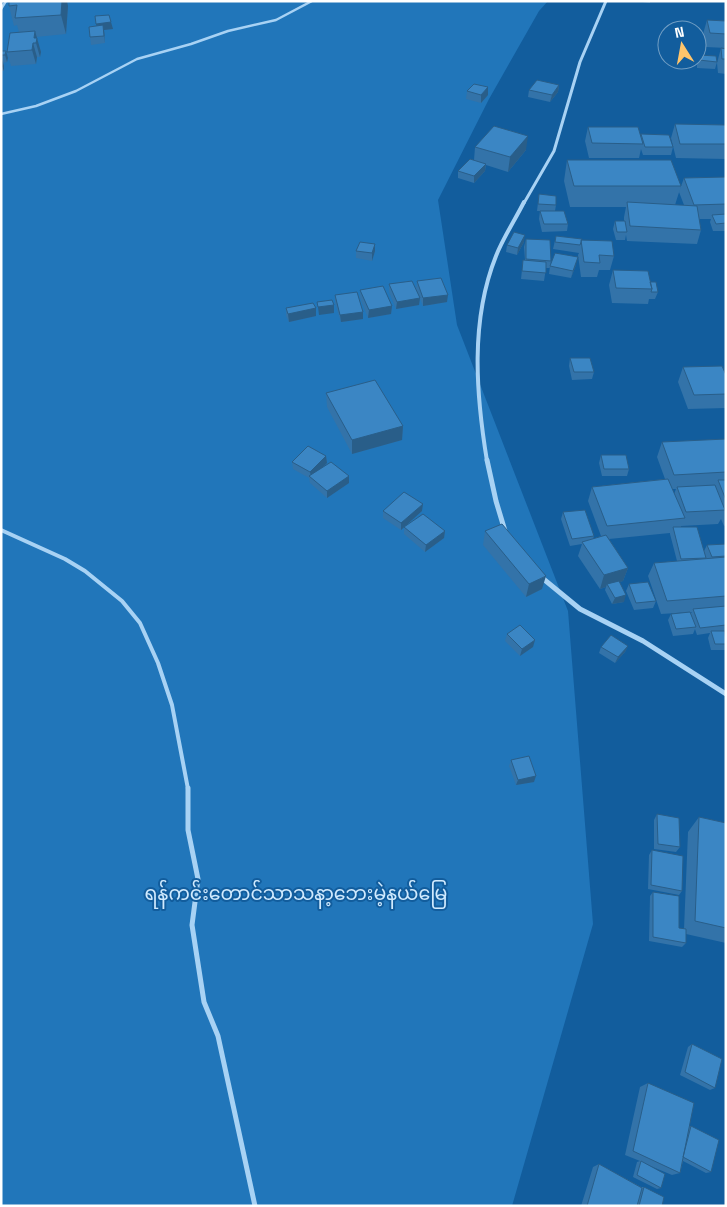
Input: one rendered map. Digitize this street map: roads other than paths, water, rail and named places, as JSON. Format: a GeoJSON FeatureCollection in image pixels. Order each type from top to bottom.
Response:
{"type":"FeatureCollection","features":[{"type":"Feature","properties":{"kind":"street"},"geometry":{"type":"LineString","coordinates":[[510,540],[505,531],[493,491],[479,403],[479,330],[484,290],[489,270],[496,254],[543,167],[554,151],[580,62],[606,1]]}},
{"type":"Feature","properties":{"kind":"street"},"geometry":{"type":"LineString","coordinates":[[538,574],[580,609],[643,641],[726,694]]}},
{"type":"Feature","properties":{"kind":"lane"},"geometry":{"type":"LineString","coordinates":[[1,9],[6,1]]}},
{"type":"Feature","properties":{"kind":"lane"},"geometry":{"type":"LineString","coordinates":[[1,114],[36,106],[68,94],[137,59],[191,44],[228,31],[276,20],[312,1]]}},
{"type":"Feature","properties":{"kind":"lane"},"geometry":{"type":"LineString","coordinates":[[1,530],[85,571],[122,602],[140,623],[158,663],[172,705],[188,790],[188,830],[198,879],[192,925],[204,1002],[218,1036],[255,1206]]}},
{"type":"Feature","properties":{"kind":"park label","name":"ရန်ကင်းတောင်သာသနာ့ဘေးမဲ့နယ်မြေ"},"geometry":{"type":"Point","coordinates":[296,893]}}]}
